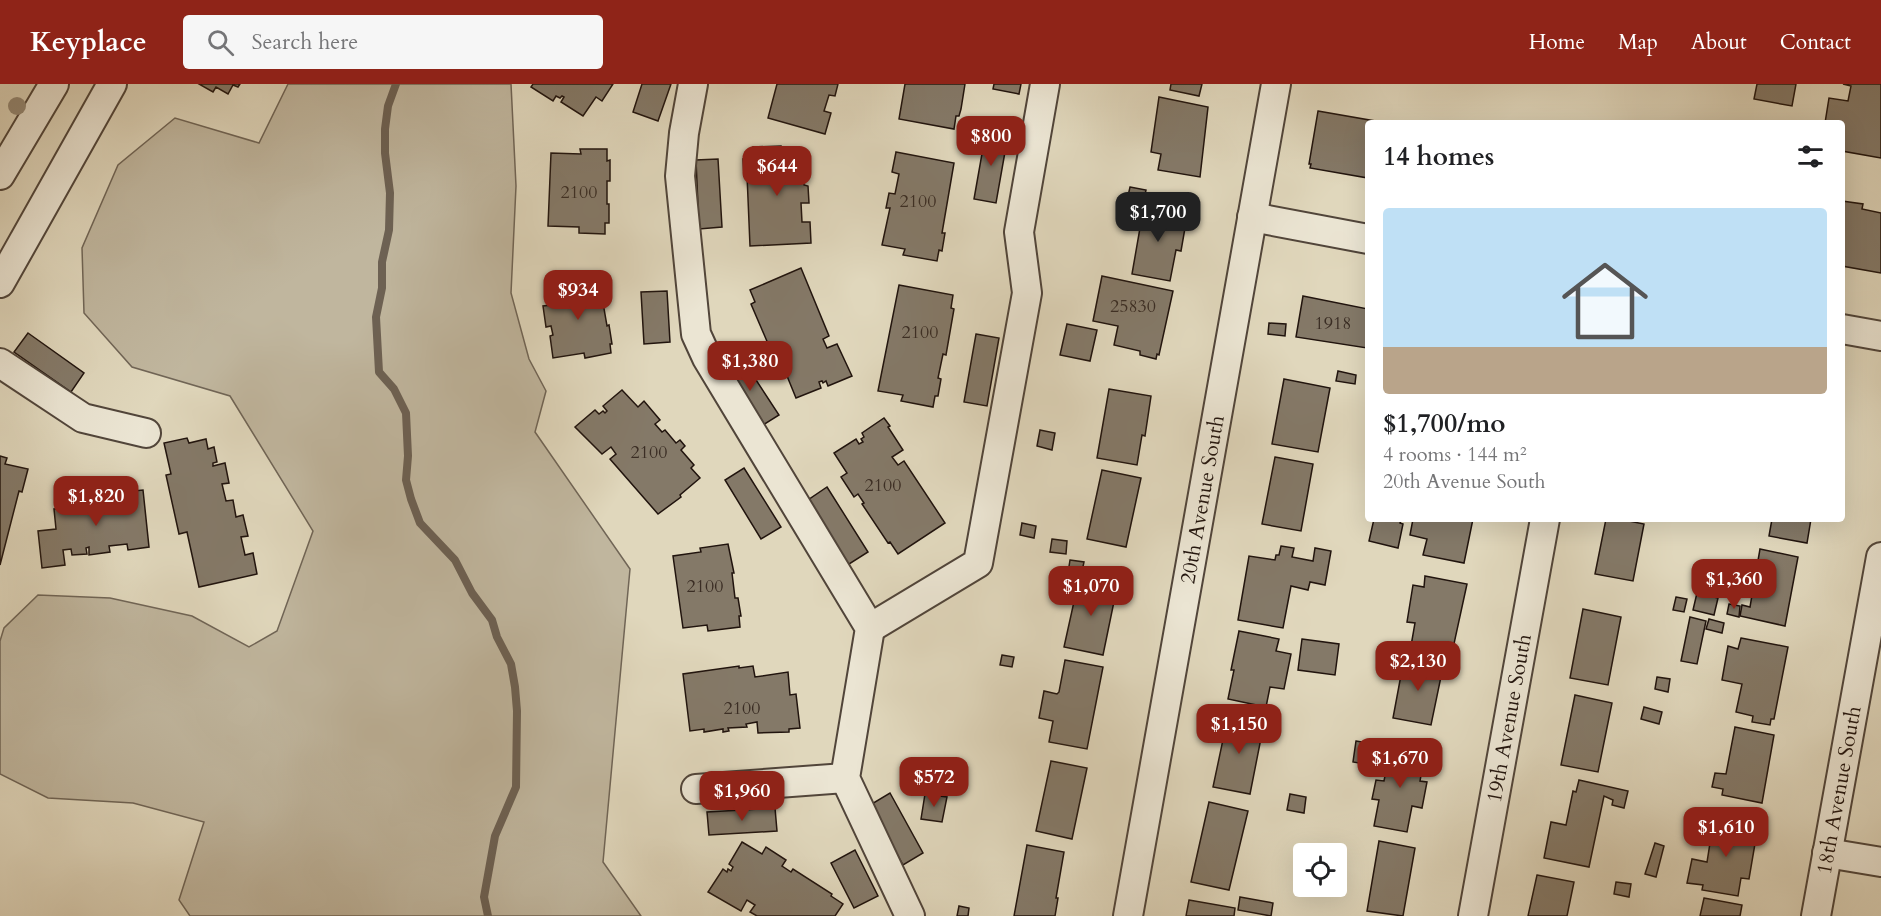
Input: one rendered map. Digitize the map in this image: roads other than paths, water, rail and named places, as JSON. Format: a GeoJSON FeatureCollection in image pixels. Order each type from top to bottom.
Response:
{"type":"FeatureCollection","features":[{"type":"Feature","properties":{"kind":"street"},"geometry":{"type":"LineString","coordinates":[[0,176],[54,84]]}},
{"type":"Feature","properties":{"kind":"street"},"geometry":{"type":"LineString","coordinates":[[0,284],[112,84]]}},
{"type":"Feature","properties":{"kind":"street"},"geometry":{"type":"LineString","coordinates":[[693,84],[684,133],[680,176],[696,334],[707,358],[870,628],[845,778],[910,916]]}},
{"type":"Feature","properties":{"kind":"street"},"geometry":{"type":"LineString","coordinates":[[870,628],[978,562],[1027,292],[1019,232],[1045,84]]}},
{"type":"Feature","properties":{"kind":"street","name":"20th Avenue South"},"geometry":{"type":"LineString","coordinates":[[1128,916],[1276,84]]}},
{"type":"Feature","properties":{"kind":"street"},"geometry":{"type":"LineString","coordinates":[[1252,217],[1365,238]]}},
{"type":"Feature","properties":{"kind":"street"},"geometry":{"type":"LineString","coordinates":[[1845,330],[1881,336]]}},
{"type":"Feature","properties":{"kind":"street"},"geometry":{"type":"LineString","coordinates":[[0,363],[83,418],[146,433]]}},
{"type":"Feature","properties":{"kind":"street","name":"19th Avenue South"},"geometry":{"type":"LineString","coordinates":[[1473,916],[1544,522]]}},
{"type":"Feature","properties":{"kind":"street","name":"18th Avenue South"},"geometry":{"type":"LineString","coordinates":[[1815,916],[1881,557]]}},
{"type":"Feature","properties":{"kind":"street"},"geometry":{"type":"LineString","coordinates":[[696,789],[845,778]]}},
{"type":"Feature","properties":{"kind":"street"},"geometry":{"type":"LineString","coordinates":[[1827,853],[1881,862]]}},
{"type":"Feature","properties":{"kind":"waterway"},"geometry":{"type":"LineString","coordinates":[[396,84],[388,106],[385,129],[385,153],[390,193],[389,230],[382,262],[382,288],[376,317],[379,372],[394,389],[406,413],[408,456],[406,480],[420,523],[455,560],[472,593],[492,620],[497,637],[511,664],[515,687],[516,787],[495,836],[484,897],[488,916]]}}]}
